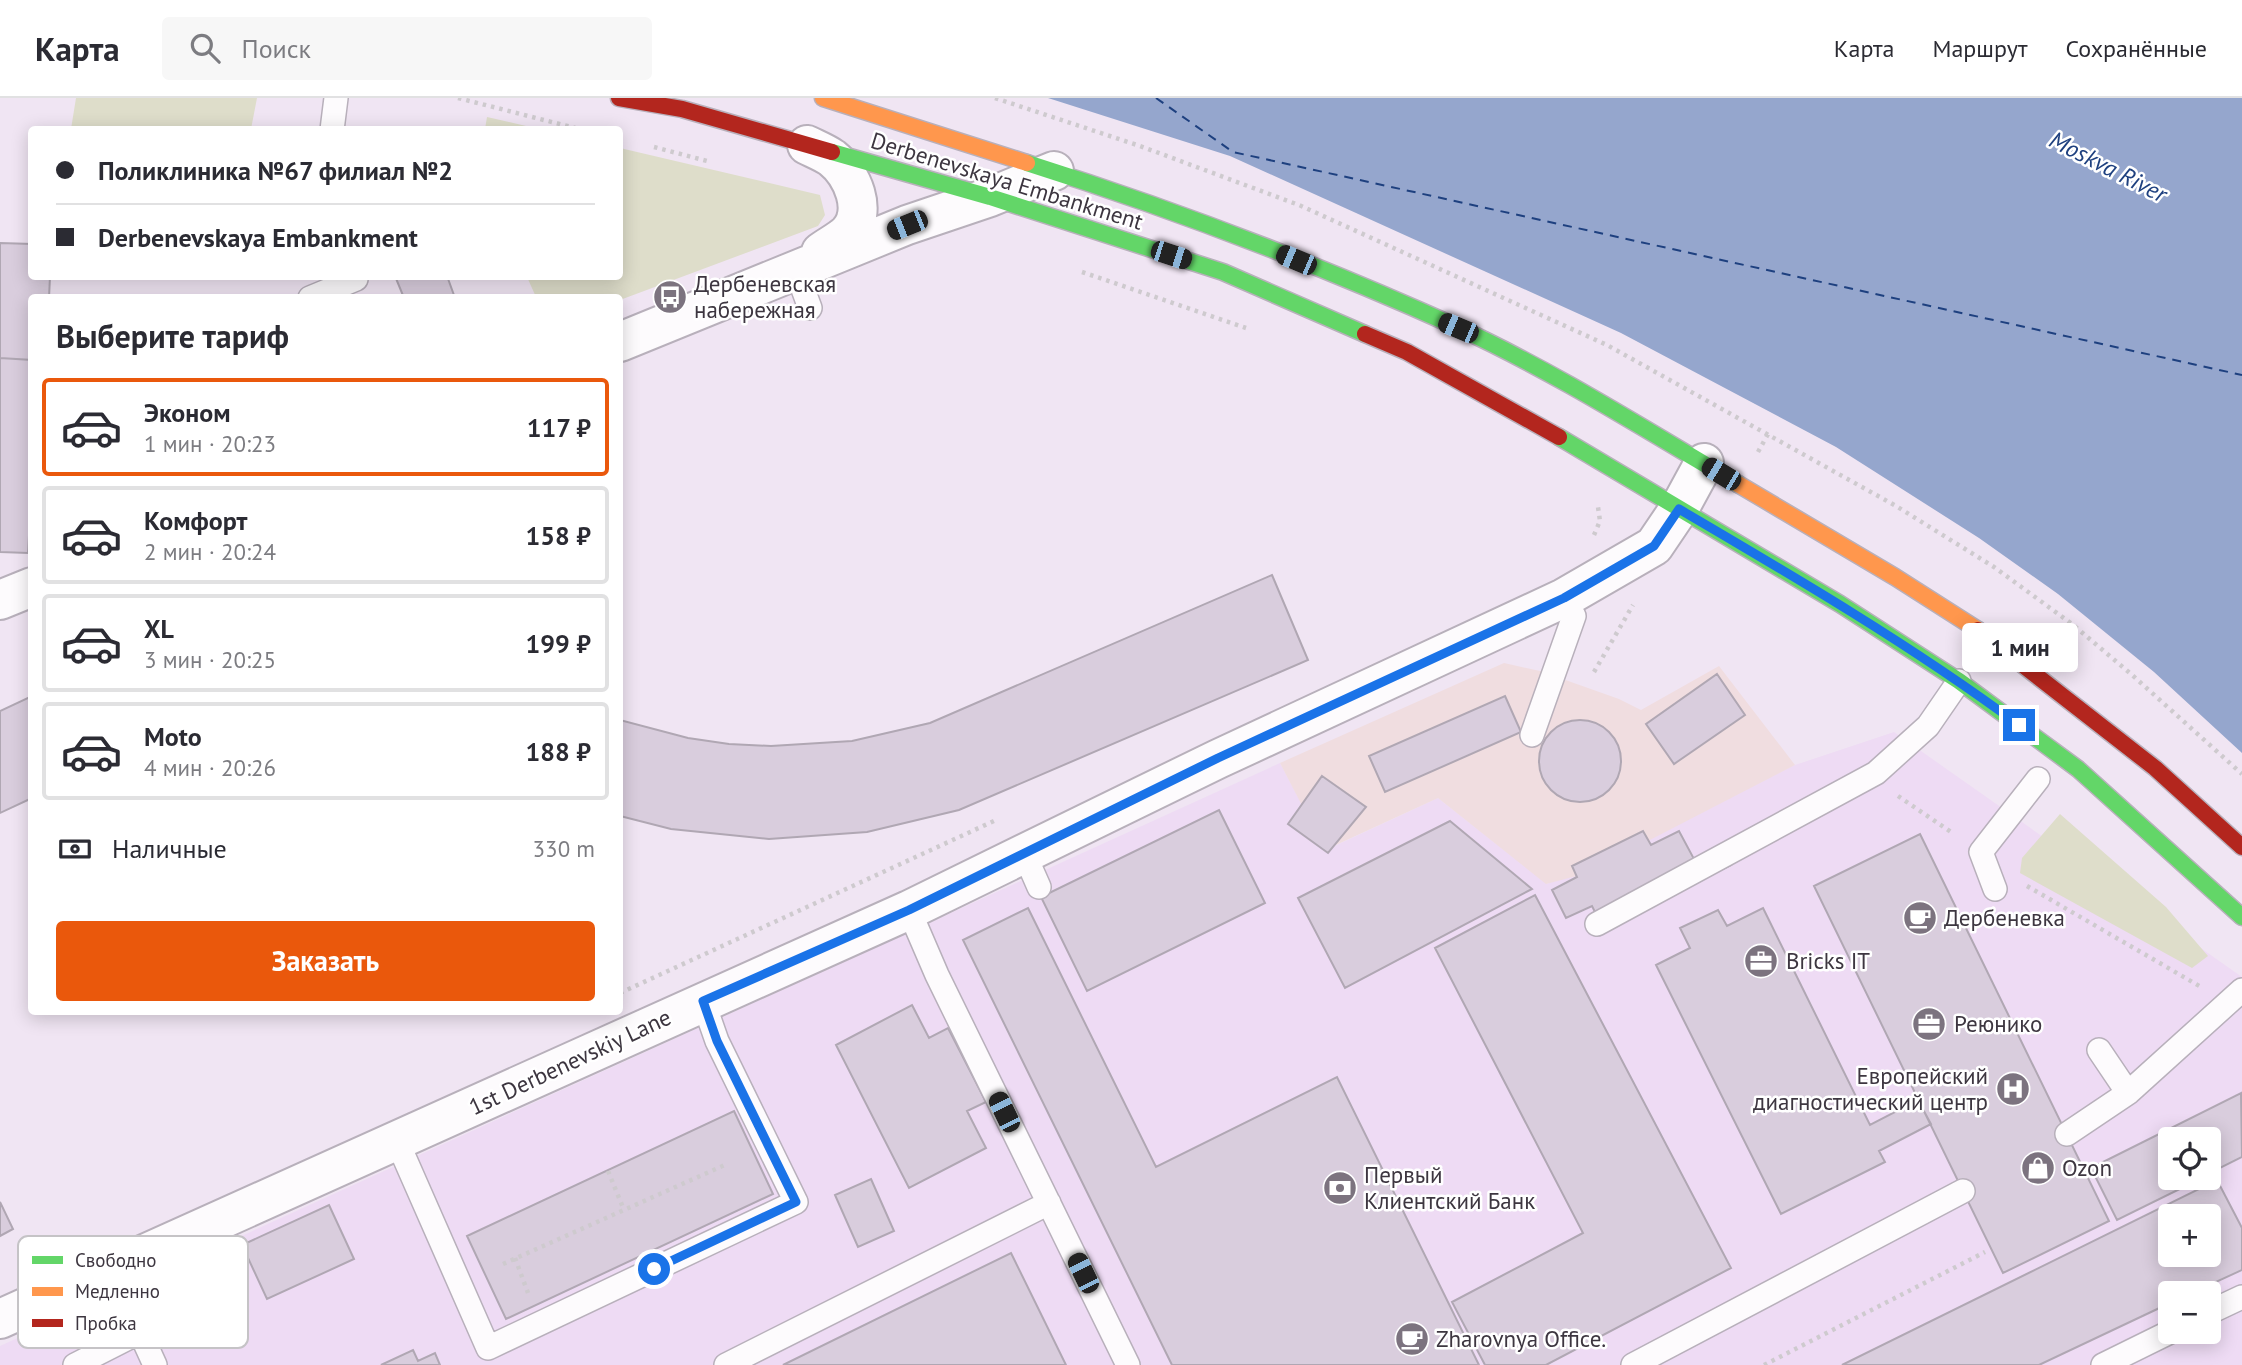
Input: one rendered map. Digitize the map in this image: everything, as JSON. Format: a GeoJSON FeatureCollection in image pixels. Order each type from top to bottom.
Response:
{"type":"FeatureCollection","features":[{"type":"Feature","properties":{"kind":"main road","name":"Derbenevskaya Embankment"},"geometry":{"type":"LineString","coordinates":[[619,98],[682,109],[990,197],[1223,272],[1408,352],[1553,434],[1840,604],[1959,681],[2078,769],[2242,917]]}},
{"type":"Feature","properties":{"kind":"main road","name":"Derbenevskaya Embankment"},"geometry":{"type":"LineString","coordinates":[[823,98],[1054,171],[1227,231],[1458,328],[1570,385],[1895,577],[1983,633],[2155,768],[2242,847]]}},
{"type":"Feature","properties":{"kind":"street"},"geometry":{"type":"LineString","coordinates":[[796,270],[850,231],[856,213],[856,194],[848,175],[832,158],[806,144]]}},
{"type":"Feature","properties":{"kind":"street"},"geometry":{"type":"LineString","coordinates":[[623,341],[907,225],[990,197],[1054,171]]}},
{"type":"Feature","properties":{"kind":"street","name":"1st Derbenevskiy Lane"},"geometry":{"type":"LineString","coordinates":[[185,1236],[909,910],[1218,758],[1564,598],[1654,546],[1679,509],[1704,463]]}},
{"type":"Feature","properties":{"kind":"street"},"geometry":{"type":"LineString","coordinates":[[0,600],[28,589]]}},
{"type":"Feature","properties":{"kind":"street","name":"1st Derbenevskiy Lane"},"geometry":{"type":"LineString","coordinates":[[0,1319],[18,1311]]}},
{"type":"Feature","properties":{"kind":"lane"},"geometry":{"type":"LineString","coordinates":[[332,126],[336,98]]}},
{"type":"Feature","properties":{"kind":"lane"},"geometry":{"type":"LineString","coordinates":[[796,270],[810,307]]}},
{"type":"Feature","properties":{"kind":"lane"},"geometry":{"type":"LineString","coordinates":[[320,294],[354,280]]}},
{"type":"Feature","properties":{"kind":"lane"},"geometry":{"type":"LineString","coordinates":[[1532,735],[1574,616],[1564,598]]}},
{"type":"Feature","properties":{"kind":"lane"},"geometry":{"type":"LineString","coordinates":[[1597,925],[1876,773],[1928,726],[1959,681]]}},
{"type":"Feature","properties":{"kind":"lane"},"geometry":{"type":"LineString","coordinates":[[1995,889],[1981,852],[2038,779]]}},
{"type":"Feature","properties":{"kind":"lane"},"geometry":{"type":"LineString","coordinates":[[1024,853],[1039,887]]}},
{"type":"Feature","properties":{"kind":"lane"},"geometry":{"type":"LineString","coordinates":[[909,910],[937,975],[1128,1365]]}},
{"type":"Feature","properties":{"kind":"lane"},"geometry":{"type":"LineString","coordinates":[[2067,1134],[2128,1093],[2235,997]]}},
{"type":"Feature","properties":{"kind":"lane"},"geometry":{"type":"LineString","coordinates":[[397,1141],[488,1348],[796,1202],[717,1041],[703,1001]]}},
{"type":"Feature","properties":{"kind":"lane"},"geometry":{"type":"LineString","coordinates":[[2099,1050],[2128,1093]]}},
{"type":"Feature","properties":{"kind":"lane"},"geometry":{"type":"LineString","coordinates":[[1633,1365],[1963,1191]]}},
{"type":"Feature","properties":{"kind":"lane"},"geometry":{"type":"LineString","coordinates":[[726,1365],[1049,1203]]}},
{"type":"Feature","properties":{"kind":"lane"},"geometry":{"type":"LineString","coordinates":[[2221,1307],[2242,1297]]}},
{"type":"Feature","properties":{"kind":"lane"},"geometry":{"type":"LineString","coordinates":[[2103,1365],[2158,1338]]}},
{"type":"Feature","properties":{"kind":"lane"},"geometry":{"type":"LineString","coordinates":[[75,1365],[108,1348]]}},
{"type":"Feature","properties":{"kind":"lane"},"geometry":{"type":"LineString","coordinates":[[147,1348],[155,1365]]}},
{"type":"Feature","properties":{"kind":"path"},"geometry":{"type":"LineString","coordinates":[[458,98],[567,126]]}},
{"type":"Feature","properties":{"kind":"path"},"geometry":{"type":"LineString","coordinates":[[995,98],[1140,146],[1300,205],[1607,345],[1896,506],[1994,567],[2072,624],[2242,774]]}},
{"type":"Feature","properties":{"kind":"path"},"geometry":{"type":"LineString","coordinates":[[1075,269],[1257,332]]}},
{"type":"Feature","properties":{"kind":"path"},"geometry":{"type":"LineString","coordinates":[[1597,500],[1600,521]]}},
{"type":"Feature","properties":{"kind":"path"},"geometry":{"type":"LineString","coordinates":[[1594,672],[1632,606]]}},
{"type":"Feature","properties":{"kind":"path"},"geometry":{"type":"LineString","coordinates":[[1876,773],[1886,788],[2018,880],[2235,997]]}},
{"type":"Feature","properties":{"kind":"path"},"geometry":{"type":"LineString","coordinates":[[503,1264],[727,1164]]}},
{"type":"Feature","properties":{"kind":"path"},"geometry":{"type":"LineString","coordinates":[[608,1171],[624,1210]]}},
{"type":"Feature","properties":{"kind":"path"},"geometry":{"type":"LineString","coordinates":[[1764,1365],[1985,1252]]}},
{"type":"Feature","properties":{"kind":"path"},"geometry":{"type":"LineString","coordinates":[[515,1258],[530,1297]]}},
{"type":"Feature","properties":{"kind":"shaded area"},"geometry":{"type":"Polygon","coordinates":[[[1504,663],[1540,671],[1619,699],[1641,710],[1719,666],[1795,765],[1584,874],[1546,884],[1438,798],[1325,850],[1280,763],[1504,663]]]}},
{"type":"Feature","properties":{"kind":"shaded area"},"geometry":{"type":"Polygon","coordinates":[[[1894,732],[2242,977],[2242,1365],[0,1365],[0,1346],[18,1338],[18,1348],[248,1348],[248,1236],[242,1236],[1280,763],[1326,850],[1438,798],[1547,884],[1795,765],[1894,732]]]}},
{"type":"Feature","properties":{"kind":"green space"},"geometry":{"type":"Polygon","coordinates":[[[76,98],[257,98],[252,126],[71,126],[76,98]]]}},
{"type":"Feature","properties":{"kind":"green space"},"geometry":{"type":"Polygon","coordinates":[[[487,117],[526,126],[486,126],[487,117]]]}},
{"type":"Feature","properties":{"kind":"green space"},"geometry":{"type":"Polygon","coordinates":[[[623,149],[820,195],[825,215],[818,226],[623,299],[623,294],[535,294],[528,280],[623,280],[623,149]]]}},
{"type":"Feature","properties":{"kind":"green space"},"geometry":{"type":"Polygon","coordinates":[[[2060,814],[2166,907],[2208,956],[2192,968],[2020,873],[2022,858],[2060,814]]]}},
{"type":"Feature","properties":{"kind":"water","name":"Moskva River"},"geometry":{"type":"Polygon","coordinates":[[[1048,98],[2242,98],[2242,753],[2154,672],[2058,594],[1979,538],[1836,447],[1621,333],[1230,156],[1048,98]]]}},
{"type":"Feature","properties":{"kind":"building"},"geometry":{"type":"Polygon","coordinates":[[[0,243],[28,244],[28,280],[50,280],[49,294],[28,294],[28,360],[0,358],[0,243]]]}},
{"type":"Feature","properties":{"kind":"building"},"geometry":{"type":"Polygon","coordinates":[[[397,280],[448,280],[454,294],[402,294],[397,280]]]}},
{"type":"Feature","properties":{"kind":"building"},"geometry":{"type":"Polygon","coordinates":[[[0,358],[28,360],[28,553],[0,552],[0,358]]]}},
{"type":"Feature","properties":{"kind":"building"},"geometry":{"type":"Polygon","coordinates":[[[1272,575],[1308,660],[959,810],[867,832],[769,839],[671,829],[623,817],[623,721],[688,738],[771,746],[852,741],[930,723],[1272,575]]]}},
{"type":"Feature","properties":{"kind":"building"},"geometry":{"type":"Polygon","coordinates":[[[1717,674],[1745,715],[1674,764],[1646,724],[1717,674]]]}},
{"type":"Feature","properties":{"kind":"building"},"geometry":{"type":"Polygon","coordinates":[[[1505,696],[1521,732],[1385,792],[1369,756],[1505,696]]]}},
{"type":"Feature","properties":{"kind":"building"},"geometry":{"type":"Polygon","coordinates":[[[28,698],[28,800],[0,813],[0,711],[28,698]]]}},
{"type":"Feature","properties":{"kind":"building"},"geometry":{"type":"Polygon","coordinates":[[[1572,720],[1588,720],[1603,727],[1614,738],[1621,753],[1618,777],[1609,790],[1588,802],[1572,802],[1557,795],[1546,784],[1539,769],[1539,753],[1546,738],[1557,727],[1572,720]]]}},
{"type":"Feature","properties":{"kind":"building"},"geometry":{"type":"Polygon","coordinates":[[[1322,776],[1366,807],[1328,853],[1288,824],[1322,776]]]}},
{"type":"Feature","properties":{"kind":"building"},"geometry":{"type":"Polygon","coordinates":[[[1219,810],[1265,903],[1087,991],[1041,897],[1219,810]]]}},
{"type":"Feature","properties":{"kind":"building"},"geometry":{"type":"Polygon","coordinates":[[[1450,821],[1532,889],[1345,988],[1298,898],[1450,821]]]}},
{"type":"Feature","properties":{"kind":"building"},"geometry":{"type":"Polygon","coordinates":[[[1643,831],[1651,845],[1679,831],[1695,861],[1721,847],[1731,865],[1602,926],[1592,906],[1566,918],[1552,890],[1577,877],[1572,866],[1643,831]]]}},
{"type":"Feature","properties":{"kind":"building"},"geometry":{"type":"Polygon","coordinates":[[[1920,834],[2109,1221],[2003,1273],[1814,886],[1920,834]]]}},
{"type":"Feature","properties":{"kind":"building"},"geometry":{"type":"Polygon","coordinates":[[[1535,895],[1731,1268],[1546,1365],[1485,1365],[1452,1302],[1583,1233],[1435,948],[1535,895]]]}},
{"type":"Feature","properties":{"kind":"building"},"geometry":{"type":"Polygon","coordinates":[[[1028,908],[1156,1167],[1337,1077],[1479,1365],[1172,1365],[963,940],[1028,908]]]}},
{"type":"Feature","properties":{"kind":"building"},"geometry":{"type":"Polygon","coordinates":[[[1763,908],[1870,1125],[1918,1100],[1931,1124],[1879,1151],[1885,1162],[1781,1214],[1656,965],[1690,948],[1680,928],[1718,910],[1727,926],[1763,908]]]}},
{"type":"Feature","properties":{"kind":"building"},"geometry":{"type":"Polygon","coordinates":[[[912,1005],[929,1038],[948,1028],[986,1102],[967,1111],[986,1148],[909,1188],[836,1045],[912,1005]]]}},
{"type":"Feature","properties":{"kind":"building"},"geometry":{"type":"Polygon","coordinates":[[[2241,1093],[2242,1157],[2221,1168],[2221,1127],[2173,1127],[2241,1093]]]}},
{"type":"Feature","properties":{"kind":"building"},"geometry":{"type":"Polygon","coordinates":[[[734,1111],[773,1194],[506,1319],[467,1236],[734,1111]]]}},
{"type":"Feature","properties":{"kind":"building"},"geometry":{"type":"Polygon","coordinates":[[[2158,1134],[2158,1190],[2178,1190],[2117,1220],[2091,1168],[2158,1134]]]}},
{"type":"Feature","properties":{"kind":"building"},"geometry":{"type":"Polygon","coordinates":[[[871,1179],[894,1231],[858,1247],[835,1195],[871,1179]]]}},
{"type":"Feature","properties":{"kind":"building"},"geometry":{"type":"Polygon","coordinates":[[[2221,1188],[2242,1228],[2242,1270],[2218,1281],[2158,1281],[2158,1309],[2039,1365],[1842,1365],[2158,1209],[2158,1267],[2221,1267],[2221,1204],[2168,1204],[2197,1190],[2221,1190],[2221,1188]]]}},
{"type":"Feature","properties":{"kind":"building"},"geometry":{"type":"Polygon","coordinates":[[[0,1202],[13,1229],[0,1236],[0,1202]]]}},
{"type":"Feature","properties":{"kind":"building"},"geometry":{"type":"Polygon","coordinates":[[[329,1205],[354,1259],[267,1299],[248,1258],[248,1242],[329,1205]]]}},
{"type":"Feature","properties":{"kind":"building"},"geometry":{"type":"Polygon","coordinates":[[[1011,1253],[1066,1365],[783,1365],[1011,1253]]]}},
{"type":"Feature","properties":{"kind":"building"},"geometry":{"type":"Polygon","coordinates":[[[413,1350],[418,1361],[435,1353],[440,1365],[381,1365],[413,1350]]]}},
{"type":"Feature","properties":{"kind":"ferry route"},"geometry":{"type":"LineString","coordinates":[[1156,98],[1233,152],[2242,375]]}},
{"type":"Feature","properties":{"kind":"traffic: fast"},"geometry":{"type":"LineString","coordinates":[[832,152],[990,197],[1223,272],[1365,334]]}},
{"type":"Feature","properties":{"kind":"traffic: fast"},"geometry":{"type":"LineString","coordinates":[[1027,163],[1244,239],[1457,327],[1565,382],[1738,484]]}},
{"type":"Feature","properties":{"kind":"traffic: fast"},"geometry":{"type":"LineString","coordinates":[[1559,437],[1840,604],[1959,681],[2078,769],[2242,917]]}},
{"type":"Feature","properties":{"kind":"traffic: slow"},"geometry":{"type":"LineString","coordinates":[[823,98],[1027,163]]}},
{"type":"Feature","properties":{"kind":"traffic: slow"},"geometry":{"type":"LineString","coordinates":[[1738,484],[1895,577],[1978,630]]}},
{"type":"Feature","properties":{"kind":"traffic: jam"},"geometry":{"type":"LineString","coordinates":[[619,98],[682,109],[832,152]]}},
{"type":"Feature","properties":{"kind":"traffic: jam"},"geometry":{"type":"LineString","coordinates":[[1365,334],[1407,352],[1559,437]]}},
{"type":"Feature","properties":{"kind":"traffic: jam"},"geometry":{"type":"LineString","coordinates":[[1978,630],[2155,768],[2242,847]]}},
{"type":"Feature","properties":{"kind":"place","name":"Дербеневская набережная"},"geometry":{"type":"Point","coordinates":[670,297]}},
{"type":"Feature","properties":{"kind":"place","name":"Дербеневка"},"geometry":{"type":"Point","coordinates":[1920,918]}},
{"type":"Feature","properties":{"kind":"place","name":"Bricks IT"},"geometry":{"type":"Point","coordinates":[1761,961]}},
{"type":"Feature","properties":{"kind":"place","name":"Реюнико"},"geometry":{"type":"Point","coordinates":[1929,1024]}},
{"type":"Feature","properties":{"kind":"place","name":"Европейский диагностический центр"},"geometry":{"type":"Point","coordinates":[2013,1089]}},
{"type":"Feature","properties":{"kind":"place","name":"Ozon"},"geometry":{"type":"Point","coordinates":[2038,1168]}},
{"type":"Feature","properties":{"kind":"place","name":"Первый Клиентский Банк"},"geometry":{"type":"Point","coordinates":[1340,1188]}},
{"type":"Feature","properties":{"kind":"place","name":"Zharovnya Office."},"geometry":{"type":"Point","coordinates":[1412,1339]}},
{"type":"Feature","properties":{"kind":"route"},"geometry":{"type":"LineString","coordinates":[[654,1269],[796,1202],[717,1041],[703,1001],[909,910],[1218,758],[1564,598],[1654,546],[1679,509],[1840,604],[1959,681],[2019,725]]}}]}
